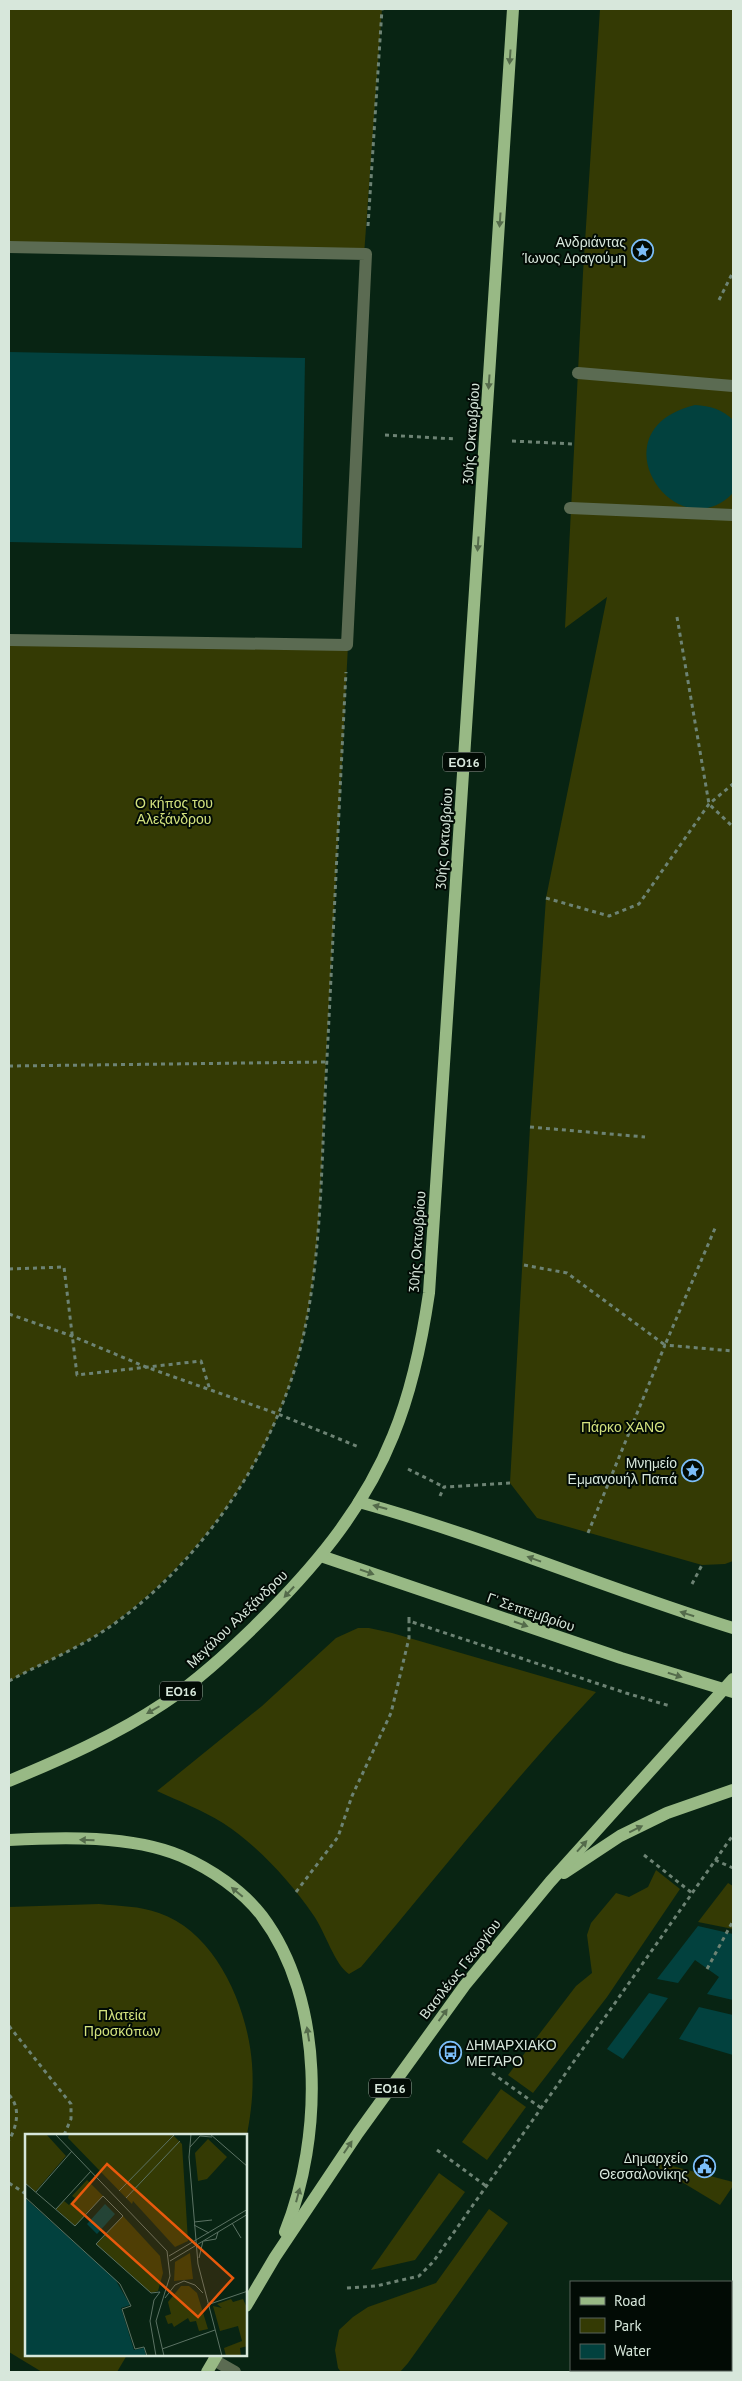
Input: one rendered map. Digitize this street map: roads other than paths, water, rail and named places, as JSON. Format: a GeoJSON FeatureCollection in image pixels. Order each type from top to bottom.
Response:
{"type":"FeatureCollection","features":[{"type":"Feature","properties":{"kind":"main road","name":"30ής Οκτωβρίου"},"geometry":{"type":"LineString","coordinates":[[321,1556],[359,1502],[384,1457],[402,1412],[419,1348],[429,1292],[513,9]]}},
{"type":"Feature","properties":{"kind":"main road"},"geometry":{"type":"LineString","coordinates":[[359,1502],[430,1521],[677,1611],[733,1628]]}},
{"type":"Feature","properties":{"kind":"main road","name":"Γ' Σεπτεμβρίου"},"geometry":{"type":"LineString","coordinates":[[321,1556],[621,1658],[728,1691]]}},
{"type":"Feature","properties":{"kind":"main road","name":"Μεγάλου Αλεξάνδρου"},"geometry":{"type":"LineString","coordinates":[[9,1781],[96,1742],[164,1703],[186,1687],[248,1633],[288,1594],[321,1556]]}},
{"type":"Feature","properties":{"kind":"main road","name":"Βασιλέως Γεωργίου"},"geometry":{"type":"LineString","coordinates":[[248,2303],[275,2257],[358,2133],[465,1985],[550,1882],[728,1691],[733,1679]]}},
{"type":"Feature","properties":{"kind":"main road"},"geometry":{"type":"LineString","coordinates":[[550,1882],[620,1836],[667,1814],[733,1790]]}},
{"type":"Feature","properties":{"kind":"main road"},"geometry":{"type":"LineString","coordinates":[[9,1840],[112,1840],[151,1847],[179,1855],[227,1883],[253,1906],[268,1924],[290,1966],[298,1992],[309,2041],[312,2080],[310,2119],[303,2174],[294,2209],[275,2257]]}},
{"type":"Feature","properties":{"kind":"main road"},"geometry":{"type":"LineString","coordinates":[[207,2372],[216,2358]]}},
{"type":"Feature","properties":{"kind":"street"},"geometry":{"type":"LineString","coordinates":[[9,247],[366,254],[347,645],[9,640]]}},
{"type":"Feature","properties":{"kind":"street"},"geometry":{"type":"LineString","coordinates":[[578,373],[733,386]]}},
{"type":"Feature","properties":{"kind":"street"},"geometry":{"type":"LineString","coordinates":[[570,508],[733,515]]}},
{"type":"Feature","properties":{"kind":"street"},"geometry":{"type":"LineString","coordinates":[[216,2358],[235,2372]]}},
{"type":"Feature","properties":{"kind":"water"},"geometry":{"type":"Polygon","coordinates":[[[9,352],[305,358],[302,548],[9,542],[9,352]]]}},
{"type":"Feature","properties":{"kind":"water"},"geometry":{"type":"Polygon","coordinates":[[[695,405],[716,409],[725,413],[733,420],[733,493],[711,507],[689,508],[669,498],[654,481],[647,459],[649,438],[665,418],[695,405]]]}},
{"type":"Feature","properties":{"kind":"water"},"geometry":{"type":"Polygon","coordinates":[[[698,1926],[733,1934],[733,2000],[707,1994],[719,1977],[695,1960],[678,1983],[657,1979],[698,1926]]]}},
{"type":"Feature","properties":{"kind":"water"},"geometry":{"type":"Polygon","coordinates":[[[649,1993],[668,1998],[623,2059],[607,2049],[649,1993]]]}},
{"type":"Feature","properties":{"kind":"water"},"geometry":{"type":"Polygon","coordinates":[[[699,2007],[733,2015],[733,2055],[679,2039],[699,2007]]]}},
{"type":"Feature","properties":{"kind":"place","name":"Ανδριάντας Ίωνος Δραγούμη"},"geometry":{"type":"Point","coordinates":[642,250]}},
{"type":"Feature","properties":{"kind":"place","name":"Μνημείο Εμμανουήλ Παπά"},"geometry":{"type":"Point","coordinates":[693,1471]}},
{"type":"Feature","properties":{"kind":"place","name":"ΔΗΜΑΡΧΙΑΚΟ ΜΕΓΑΡΟ"},"geometry":{"type":"Point","coordinates":[450,2053]}},
{"type":"Feature","properties":{"kind":"place","name":"Δημαρχείο Θεσσαλονίκης"},"geometry":{"type":"Point","coordinates":[704,2166]}},
{"type":"Feature","properties":{"kind":"park label","name":"Ο κήπος του Αλεξάνδρου"},"geometry":{"type":"Point","coordinates":[174,812]}},
{"type":"Feature","properties":{"kind":"park label","name":"Πάρκο ΧΑΝΘ"},"geometry":{"type":"Point","coordinates":[623,1427]}},
{"type":"Feature","properties":{"kind":"park label","name":"Πλατεία Προσκόπων"},"geometry":{"type":"Point","coordinates":[122,2024]}}]}
